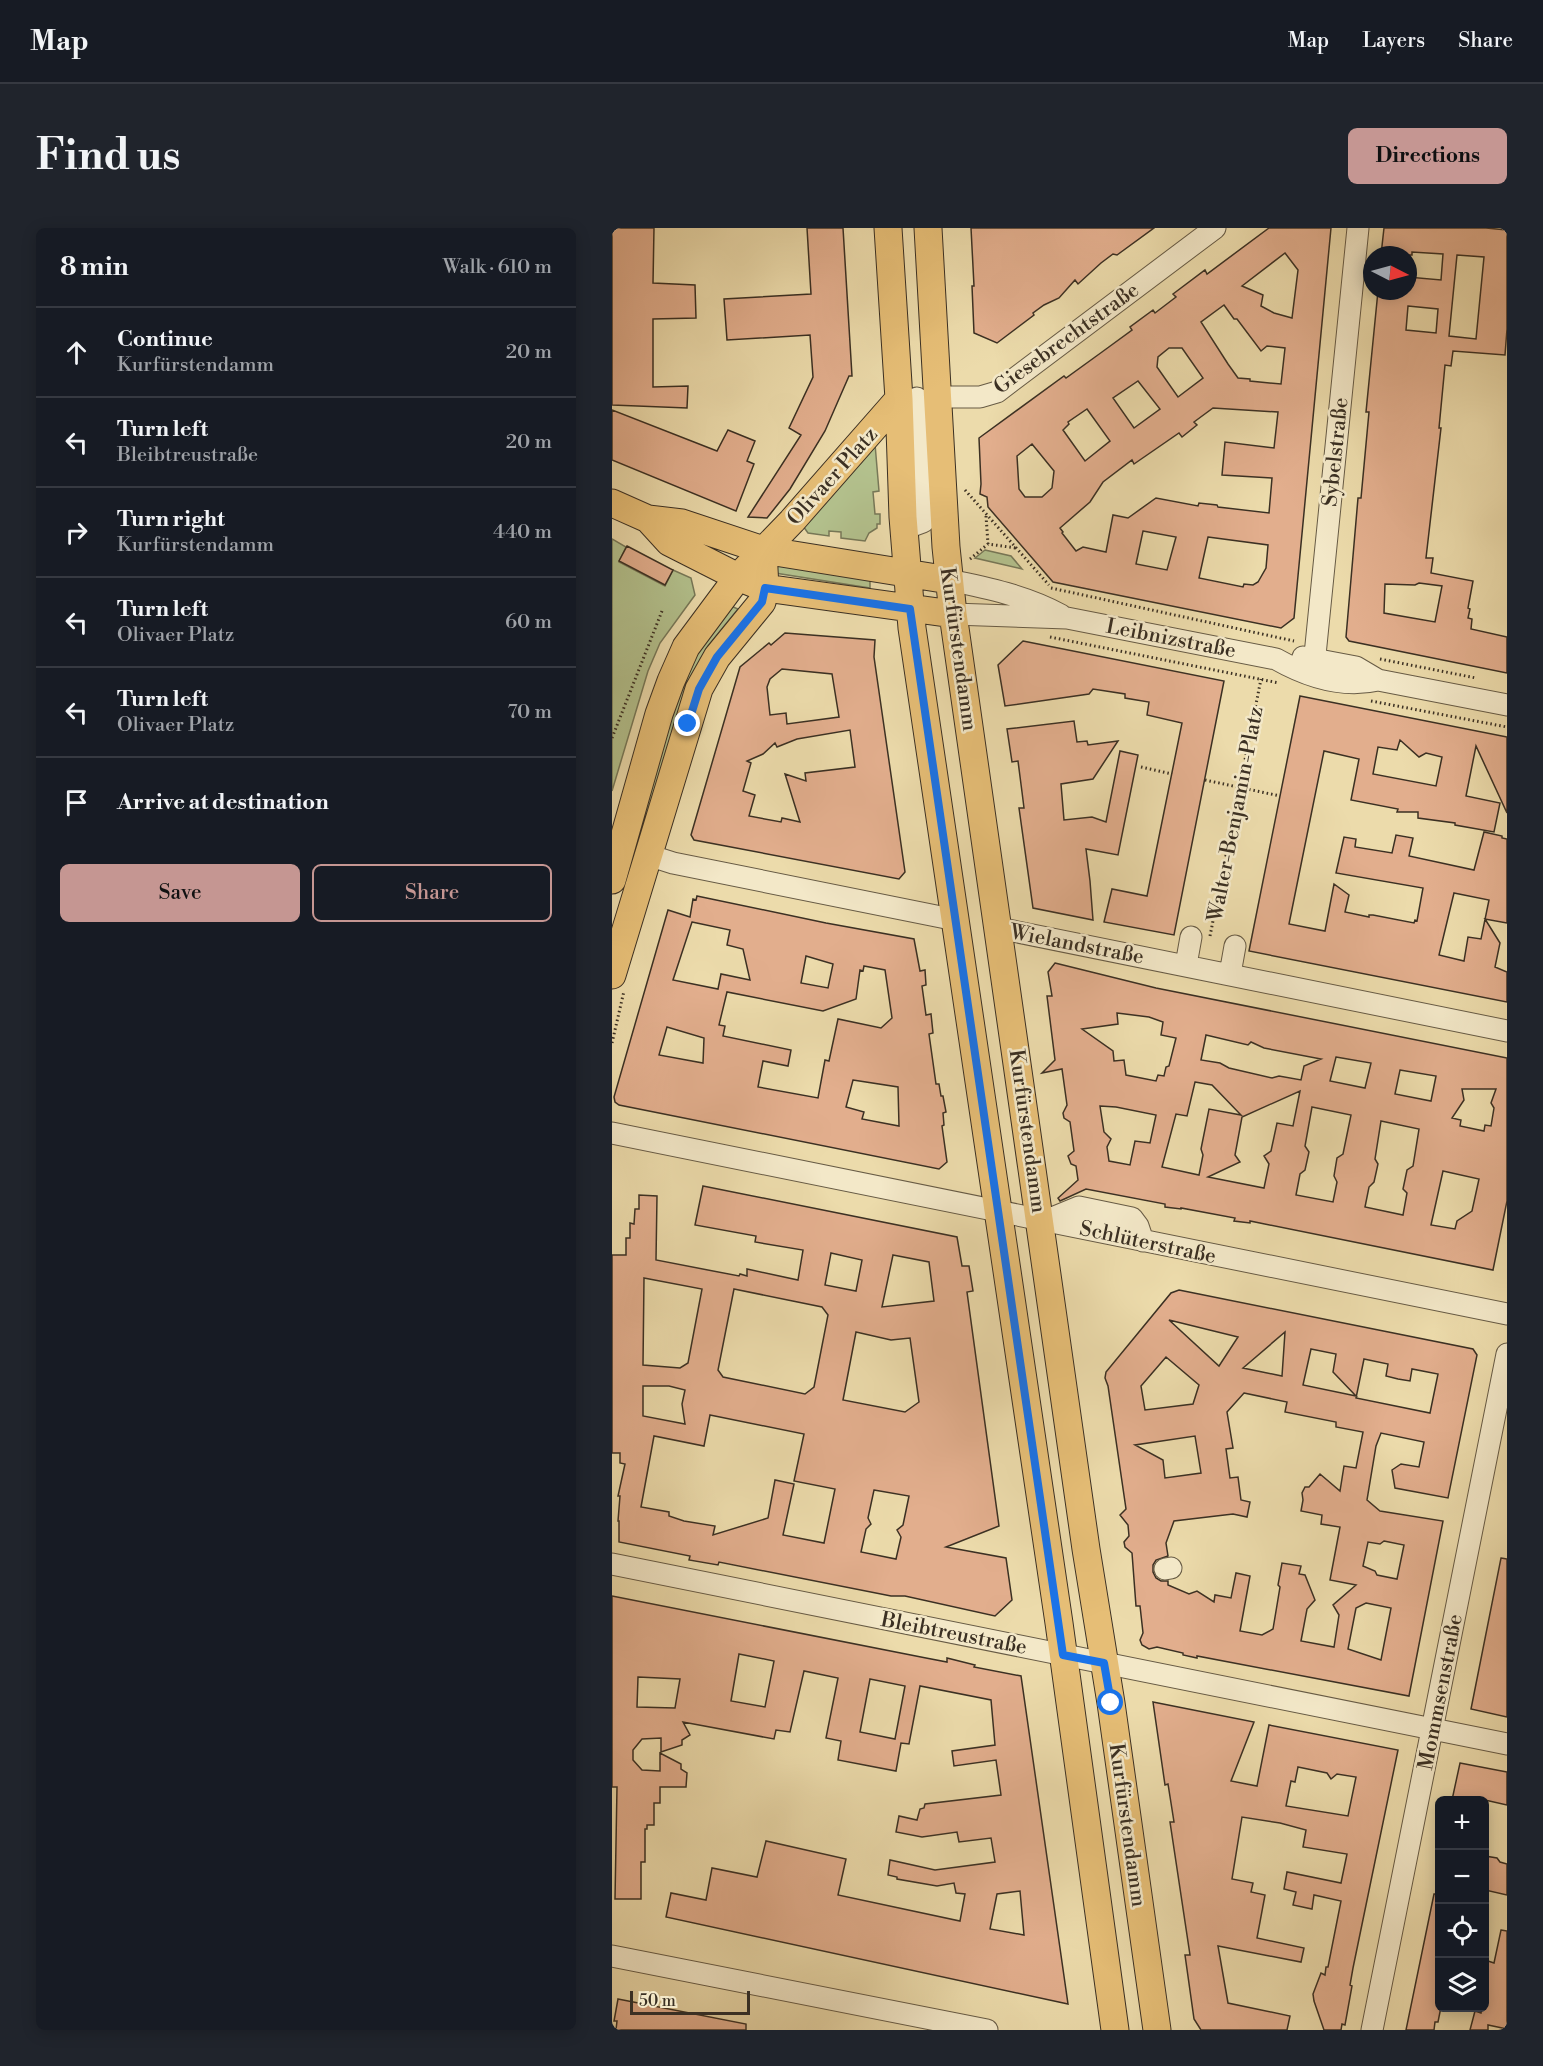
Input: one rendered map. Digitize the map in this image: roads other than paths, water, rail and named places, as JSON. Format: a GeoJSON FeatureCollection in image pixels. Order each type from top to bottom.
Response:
{"type":"FeatureCollection","features":[{"type":"Feature","properties":{"kind":"main road","name":"Kurfürstendamm"},"geometry":{"type":"LineString","coordinates":[[888,228],[918,398],[924,524],[907,573],[910,609],[1063,1655],[1115,2030]]}},
{"type":"Feature","properties":{"kind":"main road","name":"Kurfürstendamm"},"geometry":{"type":"LineString","coordinates":[[928,228],[918,398],[924,524],[949,580],[998,928],[1043,1221],[1087,1558],[1157,2030]]}},
{"type":"Feature","properties":{"kind":"main road","name":"Olivaer Platz"},"geometry":{"type":"LineString","coordinates":[[612,880],[659,714],[686,648],[738,577],[763,550],[918,398]]}},
{"type":"Feature","properties":{"kind":"main road","name":"Olivaer Platz"},"geometry":{"type":"LineString","coordinates":[[612,503],[648,519],[682,523],[763,550],[907,573]]}},
{"type":"Feature","properties":{"kind":"main road","name":"Olivaer Platz"},"geometry":{"type":"LineString","coordinates":[[648,519],[669,542],[765,588],[910,609]]}},
{"type":"Feature","properties":{"kind":"main road"},"geometry":{"type":"LineString","coordinates":[[612,975],[699,689],[717,657],[762,602],[765,588],[763,550]]}},
{"type":"Feature","properties":{"kind":"main road","name":"Leibnizstraße"},"geometry":{"type":"LineString","coordinates":[[907,573],[949,580]]}},
{"type":"Feature","properties":{"kind":"main road","name":"Leibnizstraße"},"geometry":{"type":"LineString","coordinates":[[910,609],[953,614]]}},
{"type":"Feature","properties":{"kind":"main road","name":"Wielandstraße"},"geometry":{"type":"LineString","coordinates":[[956,920],[998,928]]}},
{"type":"Feature","properties":{"kind":"street","name":"Giesebrechtstraße"},"geometry":{"type":"LineString","coordinates":[[918,398],[980,397],[997,392],[1215,228]]}},
{"type":"Feature","properties":{"kind":"street","name":"Sybelstraße"},"geometry":{"type":"LineString","coordinates":[[1310,659],[1358,228]]}},
{"type":"Feature","properties":{"kind":"street","name":"Leibnizstraße"},"geometry":{"type":"LineString","coordinates":[[949,580],[991,588],[1039,603],[1067,618]]}},
{"type":"Feature","properties":{"kind":"street","name":"Leibnizstraße"},"geometry":{"type":"LineString","coordinates":[[953,614],[1067,618],[1276,659],[1301,672],[1310,659],[1352,684],[1378,680],[1507,705]]}},
{"type":"Feature","properties":{"kind":"street","name":"Wielandstraße"},"geometry":{"type":"LineString","coordinates":[[648,855],[673,863],[956,920]]}},
{"type":"Feature","properties":{"kind":"street","name":"Wielandstraße"},"geometry":{"type":"LineString","coordinates":[[998,928],[1507,1031]]}},
{"type":"Feature","properties":{"kind":"street","name":"Walter-Benjamin-Platz"},"geometry":{"type":"LineString","coordinates":[[1186,965],[1200,940]]}},
{"type":"Feature","properties":{"kind":"street"},"geometry":{"type":"LineString","coordinates":[[1230,974],[1235,946]]}},
{"type":"Feature","properties":{"kind":"street","name":"Schlüterstraße"},"geometry":{"type":"LineString","coordinates":[[612,1133],[1507,1314]]}},
{"type":"Feature","properties":{"kind":"street","name":"Mommsenstraße"},"geometry":{"type":"LineString","coordinates":[[1372,2030],[1507,1354]]}},
{"type":"Feature","properties":{"kind":"street","name":"Bleibtreustraße"},"geometry":{"type":"LineString","coordinates":[[612,1564],[1507,1744]]}},
{"type":"Feature","properties":{"kind":"street"},"geometry":{"type":"LineString","coordinates":[[612,1956],[987,2030]]}}]}
